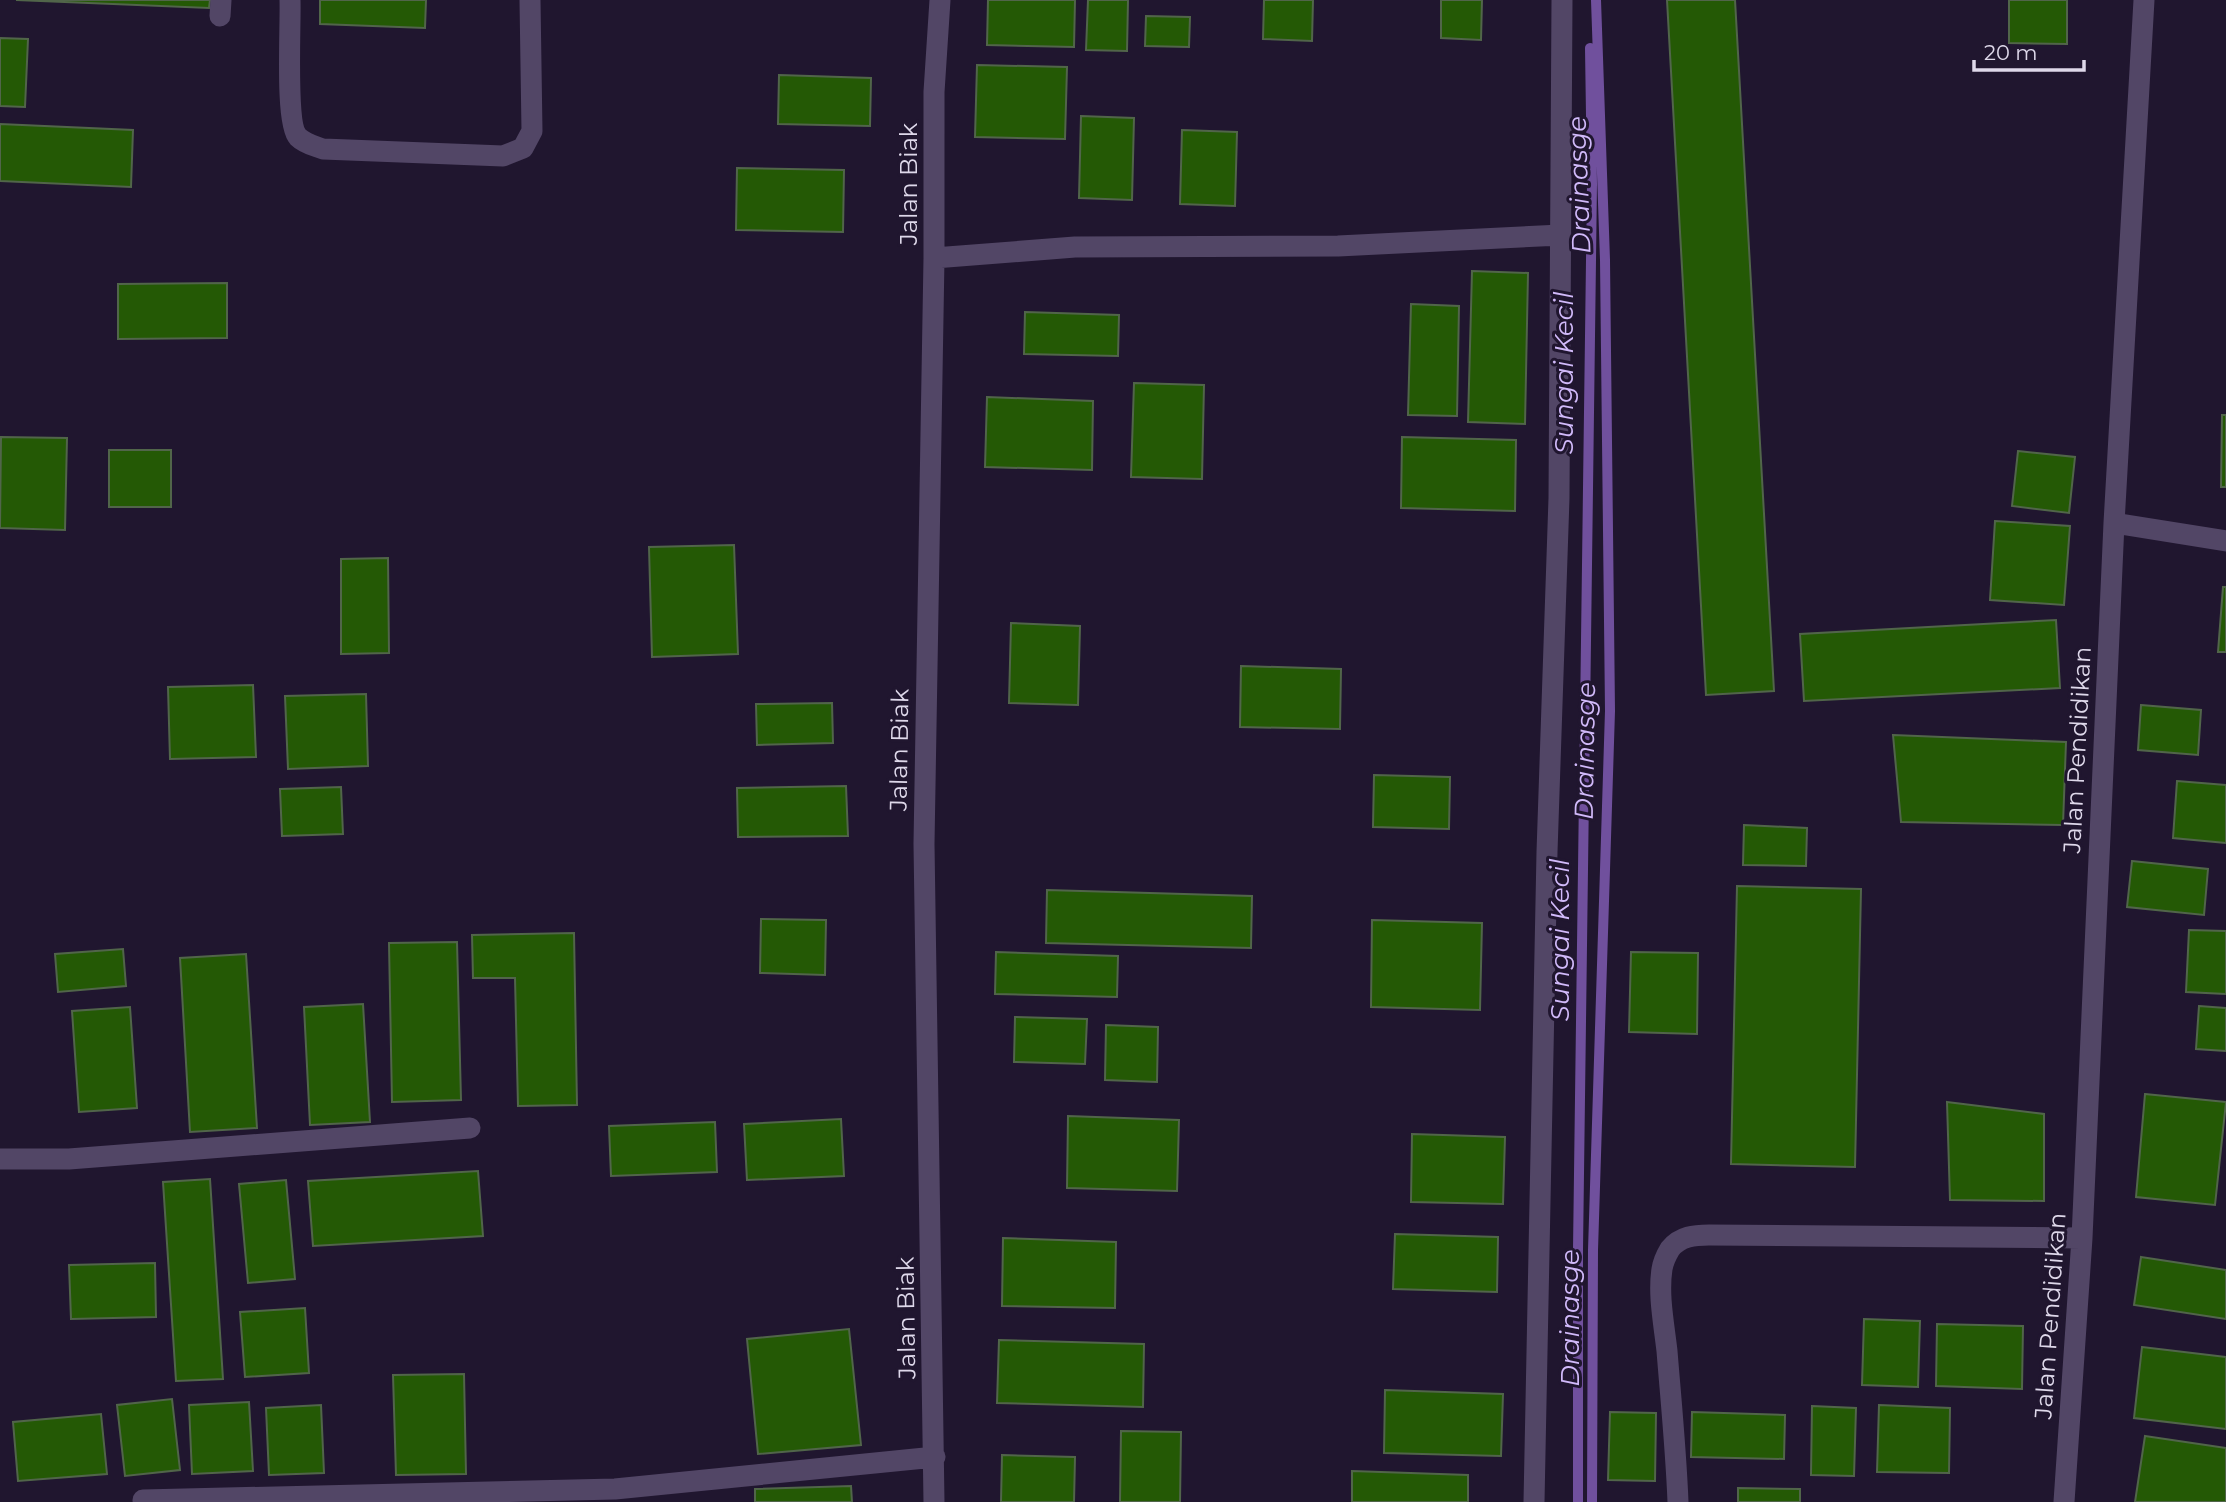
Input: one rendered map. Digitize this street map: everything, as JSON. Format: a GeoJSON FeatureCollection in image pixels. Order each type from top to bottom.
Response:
{"type":"FeatureCollection","features":[{"type":"Feature","properties":{"kind":"street"},"geometry":{"type":"LineString","coordinates":[[290,0],[291,114],[296,135],[323,149],[503,156],[523,148],[532,131],[530,0]]}},
{"type":"Feature","properties":{"kind":"street","name":"Jalan Biak"},"geometry":{"type":"LineString","coordinates":[[934,1502],[923,844],[934,258],[934,92],[940,0]]}},
{"type":"Feature","properties":{"kind":"street"},"geometry":{"type":"LineString","coordinates":[[1534,1502],[1547,865],[1559,498],[1562,0]]}},
{"type":"Feature","properties":{"kind":"street","name":"Jalan Pendidikan"},"geometry":{"type":"LineString","coordinates":[[2064,1502],[2081,1238],[2114,523],[2144,0]]}},
{"type":"Feature","properties":{"kind":"street"},"geometry":{"type":"LineString","coordinates":[[934,258],[1075,247],[1338,246],[1561,235]]}},
{"type":"Feature","properties":{"kind":"street"},"geometry":{"type":"LineString","coordinates":[[2114,523],[2226,541]]}},
{"type":"Feature","properties":{"kind":"street"},"geometry":{"type":"LineString","coordinates":[[0,1160],[69,1159],[470,1128]]}},
{"type":"Feature","properties":{"kind":"street"},"geometry":{"type":"LineString","coordinates":[[1678,1502],[1662,1269],[1671,1249],[1682,1239],[1709,1235],[2081,1238]]}},
{"type":"Feature","properties":{"kind":"street"},"geometry":{"type":"LineString","coordinates":[[143,1500],[615,1489],[935,1457]]}},
{"type":"Feature","properties":{"kind":"building"},"geometry":{"type":"Polygon","coordinates":[[[16,0],[210,0],[209,8],[16,0]]]}},
{"type":"Feature","properties":{"kind":"building"},"geometry":{"type":"Polygon","coordinates":[[[320,0],[426,0],[425,28],[320,24],[320,0]]]}},
{"type":"Feature","properties":{"kind":"building"},"geometry":{"type":"Polygon","coordinates":[[[988,0],[1075,0],[1074,47],[987,45],[988,0]]]}},
{"type":"Feature","properties":{"kind":"building"},"geometry":{"type":"Polygon","coordinates":[[[1088,0],[1128,0],[1127,51],[1086,50],[1088,0]]]}},
{"type":"Feature","properties":{"kind":"building"},"geometry":{"type":"Polygon","coordinates":[[[1264,0],[1313,0],[1312,41],[1263,39],[1264,0]]]}},
{"type":"Feature","properties":{"kind":"building"},"geometry":{"type":"Polygon","coordinates":[[[1441,0],[1482,0],[1481,40],[1441,38],[1441,0]]]}},
{"type":"Feature","properties":{"kind":"building"},"geometry":{"type":"Polygon","coordinates":[[[1667,0],[1735,0],[1774,691],[1706,695],[1667,0]]]}},
{"type":"Feature","properties":{"kind":"building"},"geometry":{"type":"Polygon","coordinates":[[[2009,0],[2067,0],[2067,44],[2009,43],[2009,0]]]}},
{"type":"Feature","properties":{"kind":"building"},"geometry":{"type":"Polygon","coordinates":[[[1146,16],[1190,17],[1189,47],[1145,46],[1146,16]]]}},
{"type":"Feature","properties":{"kind":"building"},"geometry":{"type":"Polygon","coordinates":[[[0,38],[28,39],[25,107],[0,106],[0,38]]]}},
{"type":"Feature","properties":{"kind":"building"},"geometry":{"type":"Polygon","coordinates":[[[977,65],[1067,67],[1065,139],[975,137],[977,65]]]}},
{"type":"Feature","properties":{"kind":"building"},"geometry":{"type":"Polygon","coordinates":[[[779,75],[871,78],[870,126],[778,124],[779,75]]]}},
{"type":"Feature","properties":{"kind":"building"},"geometry":{"type":"Polygon","coordinates":[[[1081,116],[1134,118],[1132,200],[1079,198],[1081,116]]]}},
{"type":"Feature","properties":{"kind":"building"},"geometry":{"type":"Polygon","coordinates":[[[0,124],[133,130],[131,187],[0,181],[0,124]]]}},
{"type":"Feature","properties":{"kind":"building"},"geometry":{"type":"Polygon","coordinates":[[[1182,130],[1237,132],[1235,206],[1180,204],[1182,130]]]}},
{"type":"Feature","properties":{"kind":"building"},"geometry":{"type":"Polygon","coordinates":[[[737,168],[844,170],[843,232],[736,230],[737,168]]]}},
{"type":"Feature","properties":{"kind":"building"},"geometry":{"type":"Polygon","coordinates":[[[1472,271],[1528,273],[1525,424],[1468,422],[1472,271]]]}},
{"type":"Feature","properties":{"kind":"building"},"geometry":{"type":"Polygon","coordinates":[[[227,283],[227,338],[118,339],[118,284],[227,283]]]}},
{"type":"Feature","properties":{"kind":"building"},"geometry":{"type":"Polygon","coordinates":[[[1411,304],[1459,306],[1457,416],[1408,415],[1411,304]]]}},
{"type":"Feature","properties":{"kind":"building"},"geometry":{"type":"Polygon","coordinates":[[[1025,312],[1119,315],[1118,356],[1024,354],[1025,312]]]}},
{"type":"Feature","properties":{"kind":"building"},"geometry":{"type":"Polygon","coordinates":[[[1134,383],[1204,385],[1202,479],[1131,477],[1134,383]]]}},
{"type":"Feature","properties":{"kind":"building"},"geometry":{"type":"Polygon","coordinates":[[[987,397],[1093,401],[1092,470],[985,467],[987,397]]]}},
{"type":"Feature","properties":{"kind":"building"},"geometry":{"type":"Polygon","coordinates":[[[2222,415],[2226,415],[2226,487],[2221,487],[2222,415]]]}},
{"type":"Feature","properties":{"kind":"building"},"geometry":{"type":"Polygon","coordinates":[[[1,437],[67,438],[65,530],[0,528],[1,437]]]}},
{"type":"Feature","properties":{"kind":"building"},"geometry":{"type":"Polygon","coordinates":[[[1402,437],[1516,440],[1515,511],[1401,508],[1402,437]]]}},
{"type":"Feature","properties":{"kind":"building"},"geometry":{"type":"Polygon","coordinates":[[[109,450],[171,450],[171,507],[109,507],[109,450]]]}},
{"type":"Feature","properties":{"kind":"building"},"geometry":{"type":"Polygon","coordinates":[[[2018,451],[2075,457],[2069,513],[2012,506],[2018,451]]]}},
{"type":"Feature","properties":{"kind":"building"},"geometry":{"type":"Polygon","coordinates":[[[1995,521],[2070,526],[2064,605],[1990,600],[1995,521]]]}},
{"type":"Feature","properties":{"kind":"building"},"geometry":{"type":"Polygon","coordinates":[[[734,545],[738,654],[652,657],[649,547],[734,545]]]}},
{"type":"Feature","properties":{"kind":"building"},"geometry":{"type":"Polygon","coordinates":[[[388,558],[389,653],[341,654],[341,559],[388,558]]]}},
{"type":"Feature","properties":{"kind":"building"},"geometry":{"type":"Polygon","coordinates":[[[2223,587],[2226,587],[2226,652],[2218,652],[2223,587]]]}},
{"type":"Feature","properties":{"kind":"building"},"geometry":{"type":"Polygon","coordinates":[[[2056,620],[2060,688],[1804,701],[1800,634],[2056,620]]]}},
{"type":"Feature","properties":{"kind":"building"},"geometry":{"type":"Polygon","coordinates":[[[1011,623],[1080,626],[1078,705],[1009,703],[1011,623]]]}},
{"type":"Feature","properties":{"kind":"building"},"geometry":{"type":"Polygon","coordinates":[[[1241,666],[1341,669],[1340,729],[1240,727],[1241,666]]]}},
{"type":"Feature","properties":{"kind":"building"},"geometry":{"type":"Polygon","coordinates":[[[253,685],[256,757],[170,759],[168,687],[253,685]]]}},
{"type":"Feature","properties":{"kind":"building"},"geometry":{"type":"Polygon","coordinates":[[[366,694],[368,766],[288,769],[285,696],[366,694]]]}},
{"type":"Feature","properties":{"kind":"building"},"geometry":{"type":"Polygon","coordinates":[[[832,703],[833,743],[757,745],[756,704],[832,703]]]}},
{"type":"Feature","properties":{"kind":"building"},"geometry":{"type":"Polygon","coordinates":[[[2141,705],[2201,710],[2198,755],[2138,750],[2141,705]]]}},
{"type":"Feature","properties":{"kind":"building"},"geometry":{"type":"Polygon","coordinates":[[[1893,735],[2066,742],[2063,825],[1901,822],[1893,735]]]}},
{"type":"Feature","properties":{"kind":"building"},"geometry":{"type":"Polygon","coordinates":[[[1374,775],[1450,777],[1449,829],[1373,827],[1374,775]]]}},
{"type":"Feature","properties":{"kind":"building"},"geometry":{"type":"Polygon","coordinates":[[[2177,781],[2226,785],[2226,843],[2173,838],[2177,781]]]}},
{"type":"Feature","properties":{"kind":"building"},"geometry":{"type":"Polygon","coordinates":[[[846,786],[848,836],[738,837],[737,788],[846,786]]]}},
{"type":"Feature","properties":{"kind":"building"},"geometry":{"type":"Polygon","coordinates":[[[341,787],[343,834],[282,836],[280,789],[341,787]]]}},
{"type":"Feature","properties":{"kind":"building"},"geometry":{"type":"Polygon","coordinates":[[[1744,825],[1807,828],[1806,866],[1743,865],[1744,825]]]}},
{"type":"Feature","properties":{"kind":"building"},"geometry":{"type":"Polygon","coordinates":[[[2132,861],[2208,869],[2204,915],[2127,907],[2132,861]]]}},
{"type":"Feature","properties":{"kind":"building"},"geometry":{"type":"Polygon","coordinates":[[[1737,886],[1861,889],[1855,1167],[1731,1164],[1737,886]]]}},
{"type":"Feature","properties":{"kind":"building"},"geometry":{"type":"Polygon","coordinates":[[[1047,890],[1252,896],[1251,948],[1046,943],[1047,890]]]}},
{"type":"Feature","properties":{"kind":"building"},"geometry":{"type":"Polygon","coordinates":[[[761,919],[826,920],[825,975],[760,973],[761,919]]]}},
{"type":"Feature","properties":{"kind":"building"},"geometry":{"type":"Polygon","coordinates":[[[1372,920],[1482,923],[1480,1010],[1371,1007],[1372,920]]]}},
{"type":"Feature","properties":{"kind":"building"},"geometry":{"type":"Polygon","coordinates":[[[2189,930],[2226,931],[2226,994],[2186,992],[2189,930]]]}},
{"type":"Feature","properties":{"kind":"building"},"geometry":{"type":"Polygon","coordinates":[[[574,933],[577,1105],[518,1106],[515,978],[473,978],[472,935],[574,933]]]}},
{"type":"Feature","properties":{"kind":"building"},"geometry":{"type":"Polygon","coordinates":[[[457,942],[461,1100],[392,1102],[389,943],[457,942]]]}},
{"type":"Feature","properties":{"kind":"building"},"geometry":{"type":"Polygon","coordinates":[[[123,949],[126,986],[58,992],[55,954],[123,949]]]}},
{"type":"Feature","properties":{"kind":"building"},"geometry":{"type":"Polygon","coordinates":[[[996,952],[1118,956],[1117,997],[995,994],[996,952]]]}},
{"type":"Feature","properties":{"kind":"building"},"geometry":{"type":"Polygon","coordinates":[[[1631,952],[1698,953],[1697,1034],[1629,1032],[1631,952]]]}},
{"type":"Feature","properties":{"kind":"building"},"geometry":{"type":"Polygon","coordinates":[[[246,954],[257,1128],[190,1132],[180,958],[246,954]]]}},
{"type":"Feature","properties":{"kind":"building"},"geometry":{"type":"Polygon","coordinates":[[[363,1004],[370,1122],[310,1125],[304,1007],[363,1004]]]}},
{"type":"Feature","properties":{"kind":"building"},"geometry":{"type":"Polygon","coordinates":[[[2199,1006],[2226,1008],[2226,1051],[2196,1049],[2199,1006]]]}},
{"type":"Feature","properties":{"kind":"building"},"geometry":{"type":"Polygon","coordinates":[[[130,1007],[137,1108],[79,1112],[72,1011],[130,1007]]]}},
{"type":"Feature","properties":{"kind":"building"},"geometry":{"type":"Polygon","coordinates":[[[1015,1017],[1087,1019],[1085,1064],[1014,1062],[1015,1017]]]}},
{"type":"Feature","properties":{"kind":"building"},"geometry":{"type":"Polygon","coordinates":[[[1106,1025],[1158,1027],[1157,1082],[1105,1080],[1106,1025]]]}},
{"type":"Feature","properties":{"kind":"building"},"geometry":{"type":"Polygon","coordinates":[[[2145,1094],[2226,1102],[2215,1205],[2136,1197],[2145,1094]]]}},
{"type":"Feature","properties":{"kind":"building"},"geometry":{"type":"Polygon","coordinates":[[[1947,1102],[2044,1114],[2044,1201],[1950,1200],[1947,1102]]]}},
{"type":"Feature","properties":{"kind":"building"},"geometry":{"type":"Polygon","coordinates":[[[1068,1116],[1179,1120],[1177,1191],[1067,1188],[1068,1116]]]}},
{"type":"Feature","properties":{"kind":"building"},"geometry":{"type":"Polygon","coordinates":[[[841,1119],[844,1176],[747,1180],[744,1124],[841,1119]]]}},
{"type":"Feature","properties":{"kind":"building"},"geometry":{"type":"Polygon","coordinates":[[[715,1122],[717,1172],[611,1176],[609,1126],[715,1122]]]}},
{"type":"Feature","properties":{"kind":"building"},"geometry":{"type":"Polygon","coordinates":[[[1412,1134],[1505,1137],[1503,1204],[1411,1202],[1412,1134]]]}},
{"type":"Feature","properties":{"kind":"building"},"geometry":{"type":"Polygon","coordinates":[[[478,1171],[483,1236],[313,1246],[308,1181],[478,1171]]]}},
{"type":"Feature","properties":{"kind":"building"},"geometry":{"type":"Polygon","coordinates":[[[210,1179],[223,1379],[176,1381],[163,1182],[210,1179]]]}},
{"type":"Feature","properties":{"kind":"building"},"geometry":{"type":"Polygon","coordinates":[[[286,1180],[295,1279],[248,1283],[239,1184],[286,1180]]]}},
{"type":"Feature","properties":{"kind":"building"},"geometry":{"type":"Polygon","coordinates":[[[1395,1234],[1498,1237],[1497,1292],[1393,1289],[1395,1234]]]}},
{"type":"Feature","properties":{"kind":"building"},"geometry":{"type":"Polygon","coordinates":[[[1003,1238],[1116,1242],[1115,1308],[1002,1306],[1003,1238]]]}},
{"type":"Feature","properties":{"kind":"building"},"geometry":{"type":"Polygon","coordinates":[[[2141,1257],[2226,1270],[2226,1319],[2134,1305],[2141,1257]]]}},
{"type":"Feature","properties":{"kind":"building"},"geometry":{"type":"Polygon","coordinates":[[[155,1263],[156,1317],[71,1319],[69,1265],[155,1263]]]}},
{"type":"Feature","properties":{"kind":"building"},"geometry":{"type":"Polygon","coordinates":[[[305,1308],[309,1373],[245,1377],[240,1312],[305,1308]]]}},
{"type":"Feature","properties":{"kind":"building"},"geometry":{"type":"Polygon","coordinates":[[[1864,1319],[1920,1321],[1918,1387],[1862,1385],[1864,1319]]]}},
{"type":"Feature","properties":{"kind":"building"},"geometry":{"type":"Polygon","coordinates":[[[1937,1324],[2023,1326],[2022,1389],[1936,1386],[1937,1324]]]}},
{"type":"Feature","properties":{"kind":"building"},"geometry":{"type":"Polygon","coordinates":[[[849,1329],[861,1445],[758,1454],[747,1339],[849,1329]]]}},
{"type":"Feature","properties":{"kind":"building"},"geometry":{"type":"Polygon","coordinates":[[[999,1340],[1144,1344],[1143,1407],[997,1403],[999,1340]]]}},
{"type":"Feature","properties":{"kind":"building"},"geometry":{"type":"Polygon","coordinates":[[[2142,1347],[2226,1357],[2226,1429],[2134,1418],[2142,1347]]]}},
{"type":"Feature","properties":{"kind":"building"},"geometry":{"type":"Polygon","coordinates":[[[464,1374],[466,1474],[396,1475],[393,1375],[464,1374]]]}},
{"type":"Feature","properties":{"kind":"building"},"geometry":{"type":"Polygon","coordinates":[[[1385,1390],[1503,1394],[1501,1456],[1384,1453],[1385,1390]]]}},
{"type":"Feature","properties":{"kind":"building"},"geometry":{"type":"Polygon","coordinates":[[[172,1399],[180,1470],[125,1476],[117,1405],[172,1399]]]}},
{"type":"Feature","properties":{"kind":"building"},"geometry":{"type":"Polygon","coordinates":[[[249,1402],[253,1471],[192,1474],[189,1405],[249,1402]]]}},
{"type":"Feature","properties":{"kind":"building"},"geometry":{"type":"Polygon","coordinates":[[[321,1405],[324,1473],[269,1475],[266,1408],[321,1405]]]}},
{"type":"Feature","properties":{"kind":"building"},"geometry":{"type":"Polygon","coordinates":[[[1879,1405],[1950,1408],[1949,1473],[1877,1472],[1879,1405]]]}},
{"type":"Feature","properties":{"kind":"building"},"geometry":{"type":"Polygon","coordinates":[[[1812,1406],[1856,1408],[1854,1476],[1811,1475],[1812,1406]]]}},
{"type":"Feature","properties":{"kind":"building"},"geometry":{"type":"Polygon","coordinates":[[[1610,1412],[1656,1413],[1655,1481],[1608,1480],[1610,1412]]]}},
{"type":"Feature","properties":{"kind":"building"},"geometry":{"type":"Polygon","coordinates":[[[1692,1412],[1785,1415],[1784,1459],[1691,1457],[1692,1412]]]}},
{"type":"Feature","properties":{"kind":"building"},"geometry":{"type":"Polygon","coordinates":[[[101,1414],[107,1474],[18,1481],[13,1422],[101,1414]]]}},
{"type":"Feature","properties":{"kind":"building"},"geometry":{"type":"Polygon","coordinates":[[[1121,1431],[1181,1432],[1180,1502],[1120,1502],[1121,1431]]]}},
{"type":"Feature","properties":{"kind":"building"},"geometry":{"type":"Polygon","coordinates":[[[2145,1436],[2226,1448],[2226,1502],[2135,1502],[2145,1436]]]}},
{"type":"Feature","properties":{"kind":"building"},"geometry":{"type":"Polygon","coordinates":[[[1002,1455],[1075,1457],[1074,1502],[1001,1502],[1002,1455]]]}},
{"type":"Feature","properties":{"kind":"building"},"geometry":{"type":"Polygon","coordinates":[[[1352,1471],[1468,1475],[1468,1502],[1352,1502],[1352,1471]]]}},
{"type":"Feature","properties":{"kind":"building"},"geometry":{"type":"Polygon","coordinates":[[[851,1486],[852,1502],[755,1502],[755,1489],[851,1486]]]}},
{"type":"Feature","properties":{"kind":"building"},"geometry":{"type":"Polygon","coordinates":[[[1738,1488],[1800,1489],[1800,1502],[1738,1502],[1738,1488]]]}},
{"type":"Feature","properties":{"kind":"waterway","name":"Drainasge"},"geometry":{"type":"LineString","coordinates":[[1592,1502],[1593,1250],[1610,711],[1605,260],[1596,0]]}},
{"type":"Feature","properties":{"kind":"waterway","name":"Sungai Kecil"},"geometry":{"type":"LineString","coordinates":[[1578,1502],[1578,1250],[1592,184],[1590,48]]}}]}
